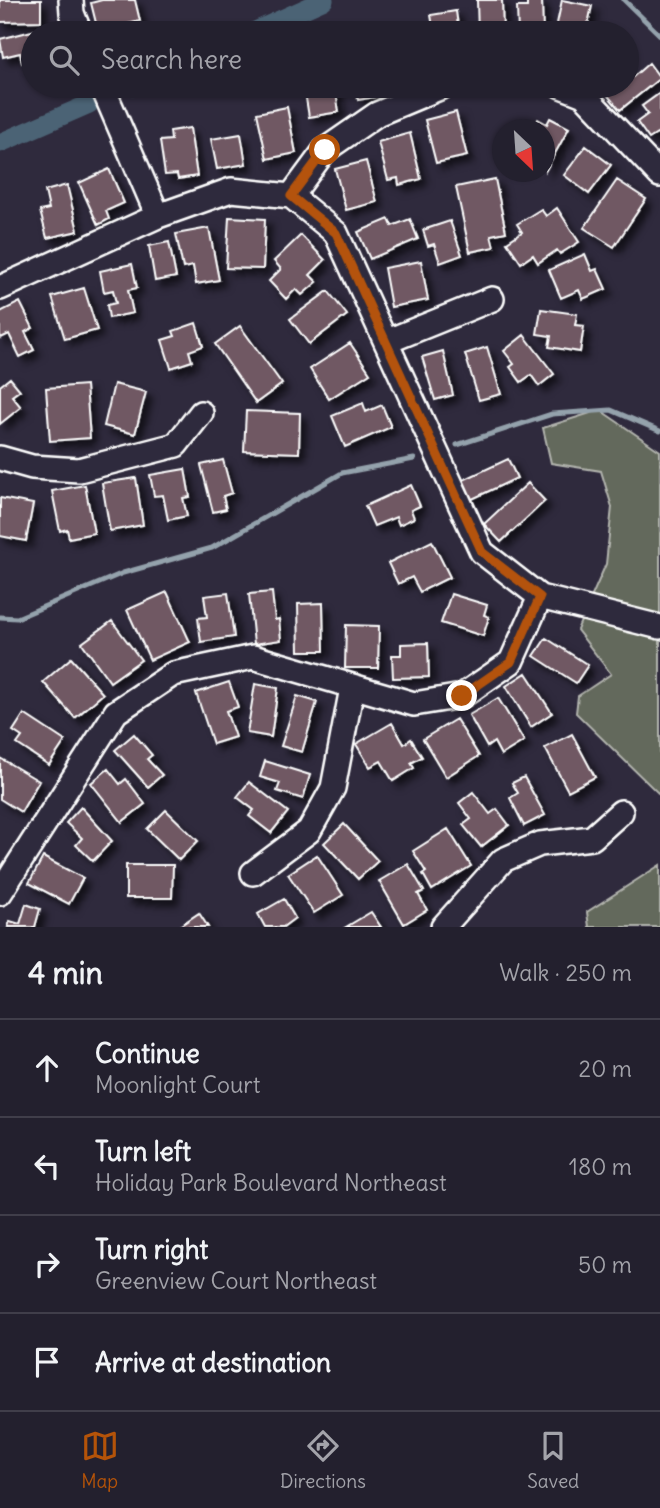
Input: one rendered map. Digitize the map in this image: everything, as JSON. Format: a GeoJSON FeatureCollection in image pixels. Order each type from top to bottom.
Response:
{"type":"FeatureCollection","features":[{"type":"Feature","properties":{"kind":"street"},"geometry":{"type":"LineString","coordinates":[[71,0],[75,21]]}},
{"type":"Feature","properties":{"kind":"street"},"geometry":{"type":"LineString","coordinates":[[107,98],[158,216]]}},
{"type":"Feature","properties":{"kind":"street"},"geometry":{"type":"LineString","coordinates":[[291,196],[325,150],[377,114],[415,98]]}},
{"type":"Feature","properties":{"kind":"street"},"geometry":{"type":"LineString","coordinates":[[587,98],[660,176]]}},
{"type":"Feature","properties":{"kind":"street"},"geometry":{"type":"LineString","coordinates":[[0,288],[158,216],[231,190],[291,196],[336,233],[388,341],[482,552],[540,597],[660,627]]}},
{"type":"Feature","properties":{"kind":"street"},"geometry":{"type":"LineString","coordinates":[[388,341],[492,299]]}},
{"type":"Feature","properties":{"kind":"street"},"geometry":{"type":"LineString","coordinates":[[0,458],[32,467],[79,470],[176,445],[201,413]]}},
{"type":"Feature","properties":{"kind":"street"},"geometry":{"type":"LineString","coordinates":[[0,893],[116,712],[173,674],[253,657],[414,704],[462,696],[511,662],[540,597]]}},
{"type":"Feature","properties":{"kind":"street"},"geometry":{"type":"LineString","coordinates":[[253,873],[309,831],[333,789],[352,688]]}},
{"type":"Feature","properties":{"kind":"street"},"geometry":{"type":"LineString","coordinates":[[443,927],[503,860],[540,844],[592,838],[621,812]]}},
{"type":"Feature","properties":{"kind":"green space"},"geometry":{"type":"Polygon","coordinates":[[[600,410],[660,451],[660,795],[576,713],[578,696],[611,674],[577,630],[606,564],[612,507],[601,471],[551,463],[543,428],[600,410]]]}},
{"type":"Feature","properties":{"kind":"green space"},"geometry":{"type":"Polygon","coordinates":[[[660,865],[660,927],[589,927],[587,912],[660,865]]]}},
{"type":"Feature","properties":{"kind":"building"},"geometry":{"type":"Polygon","coordinates":[[[0,0],[41,0],[41,21],[0,22],[0,0]]]}},
{"type":"Feature","properties":{"kind":"building"},"geometry":{"type":"Polygon","coordinates":[[[102,0],[135,0],[140,21],[96,21],[91,3],[102,0]]]}},
{"type":"Feature","properties":{"kind":"building"},"geometry":{"type":"Polygon","coordinates":[[[477,0],[502,0],[503,21],[478,21],[477,0]]]}},
{"type":"Feature","properties":{"kind":"building"},"geometry":{"type":"Polygon","coordinates":[[[527,0],[542,0],[543,21],[518,21],[517,7],[527,7],[527,0]]]}},
{"type":"Feature","properties":{"kind":"building"},"geometry":{"type":"Polygon","coordinates":[[[562,0],[592,6],[589,21],[558,21],[562,0]]]}},
{"type":"Feature","properties":{"kind":"building"},"geometry":{"type":"Polygon","coordinates":[[[456,11],[457,21],[432,21],[431,15],[456,11]]]}},
{"type":"Feature","properties":{"kind":"building"},"geometry":{"type":"Polygon","coordinates":[[[21,34],[21,58],[20,53],[3,57],[0,39],[21,34]]]}},
{"type":"Feature","properties":{"kind":"building"},"geometry":{"type":"Polygon","coordinates":[[[649,63],[660,78],[639,95],[639,72],[649,63]]]}},
{"type":"Feature","properties":{"kind":"building"},"geometry":{"type":"Polygon","coordinates":[[[660,93],[660,132],[649,139],[637,122],[648,114],[642,106],[660,93]]]}},
{"type":"Feature","properties":{"kind":"building"},"geometry":{"type":"Polygon","coordinates":[[[306,98],[337,98],[339,112],[309,117],[306,98]]]}},
{"type":"Feature","properties":{"kind":"building"},"geometry":{"type":"Polygon","coordinates":[[[610,98],[635,98],[620,110],[610,98]]]}},
{"type":"Feature","properties":{"kind":"building"},"geometry":{"type":"Polygon","coordinates":[[[287,107],[296,153],[267,159],[257,113],[287,107]]]}},
{"type":"Feature","properties":{"kind":"building"},"geometry":{"type":"Polygon","coordinates":[[[456,112],[467,156],[436,163],[425,120],[456,112]]]}},
{"type":"Feature","properties":{"kind":"building"},"geometry":{"type":"Polygon","coordinates":[[[555,121],[569,128],[555,154],[555,121]]]}},
{"type":"Feature","properties":{"kind":"building"},"geometry":{"type":"Polygon","coordinates":[[[190,128],[197,176],[178,179],[177,174],[165,175],[160,141],[171,140],[170,131],[190,128]]]}},
{"type":"Feature","properties":{"kind":"building"},"geometry":{"type":"Polygon","coordinates":[[[410,133],[421,179],[399,185],[398,178],[388,180],[378,142],[410,133]]]}},
{"type":"Feature","properties":{"kind":"building"},"geometry":{"type":"Polygon","coordinates":[[[241,134],[246,164],[217,169],[211,139],[241,134]]]}},
{"type":"Feature","properties":{"kind":"building"},"geometry":{"type":"Polygon","coordinates":[[[586,146],[611,165],[589,194],[564,175],[586,146]]]}},
{"type":"Feature","properties":{"kind":"building"},"geometry":{"type":"Polygon","coordinates":[[[366,161],[377,202],[346,210],[335,169],[366,161]]]}},
{"type":"Feature","properties":{"kind":"building"},"geometry":{"type":"Polygon","coordinates":[[[109,169],[124,203],[106,211],[109,219],[98,225],[79,183],[109,169]]]}},
{"type":"Feature","properties":{"kind":"building"},"geometry":{"type":"Polygon","coordinates":[[[492,180],[496,182],[506,232],[491,235],[494,247],[470,252],[456,187],[492,180]]]}},
{"type":"Feature","properties":{"kind":"building"},"geometry":{"type":"Polygon","coordinates":[[[617,180],[646,199],[614,247],[584,228],[617,180]]]}},
{"type":"Feature","properties":{"kind":"building"},"geometry":{"type":"Polygon","coordinates":[[[67,185],[78,231],[47,238],[40,211],[49,209],[45,191],[67,185]]]}},
{"type":"Feature","properties":{"kind":"building"},"geometry":{"type":"Polygon","coordinates":[[[557,208],[579,242],[560,254],[557,250],[538,263],[533,255],[521,263],[507,242],[522,232],[517,224],[541,209],[546,216],[557,208]]]}},
{"type":"Feature","properties":{"kind":"building"},"geometry":{"type":"Polygon","coordinates":[[[229,217],[265,219],[263,269],[226,268],[229,217]]]}},
{"type":"Feature","properties":{"kind":"building"},"geometry":{"type":"Polygon","coordinates":[[[389,219],[392,226],[410,219],[418,239],[370,259],[358,232],[389,219]]]}},
{"type":"Feature","properties":{"kind":"building"},"geometry":{"type":"Polygon","coordinates":[[[450,221],[462,255],[440,263],[434,244],[428,246],[423,230],[450,221]]]}},
{"type":"Feature","properties":{"kind":"building"},"geometry":{"type":"Polygon","coordinates":[[[209,228],[219,280],[196,284],[193,266],[183,268],[176,234],[209,228]]]}},
{"type":"Feature","properties":{"kind":"building"},"geometry":{"type":"Polygon","coordinates":[[[301,235],[325,260],[310,275],[317,282],[302,295],[296,289],[286,299],[269,281],[281,269],[274,261],[301,235]]]}},
{"type":"Feature","properties":{"kind":"building"},"geometry":{"type":"Polygon","coordinates":[[[169,242],[176,277],[155,281],[149,246],[169,242]]]}},
{"type":"Feature","properties":{"kind":"building"},"geometry":{"type":"Polygon","coordinates":[[[585,254],[592,271],[597,269],[606,289],[583,299],[579,290],[561,298],[549,270],[585,254]]]}},
{"type":"Feature","properties":{"kind":"building"},"geometry":{"type":"Polygon","coordinates":[[[421,261],[428,300],[391,307],[384,268],[421,261]]]}},
{"type":"Feature","properties":{"kind":"building"},"geometry":{"type":"Polygon","coordinates":[[[132,264],[137,288],[128,290],[133,313],[109,318],[107,305],[116,303],[113,290],[104,292],[100,271],[132,264]]]}},
{"type":"Feature","properties":{"kind":"building"},"geometry":{"type":"Polygon","coordinates":[[[84,288],[97,330],[65,339],[52,297],[84,288]]]}},
{"type":"Feature","properties":{"kind":"building"},"geometry":{"type":"Polygon","coordinates":[[[328,291],[347,315],[309,344],[290,319],[328,291]]]}},
{"type":"Feature","properties":{"kind":"building"},"geometry":{"type":"Polygon","coordinates":[[[20,302],[33,328],[25,332],[34,350],[20,357],[9,334],[1,338],[0,312],[20,302]]]}},
{"type":"Feature","properties":{"kind":"building"},"geometry":{"type":"Polygon","coordinates":[[[541,309],[577,314],[575,325],[584,326],[580,352],[549,347],[551,336],[537,334],[541,309]]]}},
{"type":"Feature","properties":{"kind":"building"},"geometry":{"type":"Polygon","coordinates":[[[196,323],[203,346],[189,351],[192,361],[171,368],[162,340],[175,336],[173,331],[196,323]]]}},
{"type":"Feature","properties":{"kind":"building"},"geometry":{"type":"Polygon","coordinates":[[[240,326],[282,384],[256,403],[215,344],[240,326]]]}},
{"type":"Feature","properties":{"kind":"building"},"geometry":{"type":"Polygon","coordinates":[[[524,335],[554,374],[539,386],[531,375],[521,382],[510,367],[514,364],[504,351],[524,335]]]}},
{"type":"Feature","properties":{"kind":"building"},"geometry":{"type":"Polygon","coordinates":[[[350,343],[370,373],[329,399],[310,369],[350,343]]]}},
{"type":"Feature","properties":{"kind":"building"},"geometry":{"type":"Polygon","coordinates":[[[487,347],[501,394],[479,400],[465,354],[487,347]]]}},
{"type":"Feature","properties":{"kind":"building"},"geometry":{"type":"Polygon","coordinates":[[[443,351],[453,395],[435,400],[422,357],[443,351]]]}},
{"type":"Feature","properties":{"kind":"building"},"geometry":{"type":"Polygon","coordinates":[[[10,378],[20,390],[12,396],[21,407],[0,424],[0,386],[10,378]]]}},
{"type":"Feature","properties":{"kind":"building"},"geometry":{"type":"Polygon","coordinates":[[[114,384],[146,392],[135,434],[104,426],[114,384]]]}},
{"type":"Feature","properties":{"kind":"building"},"geometry":{"type":"Polygon","coordinates":[[[86,385],[90,438],[50,441],[46,388],[86,385]]]}},
{"type":"Feature","properties":{"kind":"building"},"geometry":{"type":"Polygon","coordinates":[[[363,403],[366,412],[382,405],[391,427],[345,447],[332,416],[363,403]]]}},
{"type":"Feature","properties":{"kind":"building"},"geometry":{"type":"Polygon","coordinates":[[[246,411],[300,413],[299,453],[244,451],[246,411]]]}},
{"type":"Feature","properties":{"kind":"building"},"geometry":{"type":"Polygon","coordinates":[[[508,459],[517,478],[468,501],[459,482],[508,459]]]}},
{"type":"Feature","properties":{"kind":"building"},"geometry":{"type":"Polygon","coordinates":[[[223,460],[232,493],[223,496],[226,509],[213,512],[201,465],[223,460]]]}},
{"type":"Feature","properties":{"kind":"building"},"geometry":{"type":"Polygon","coordinates":[[[185,469],[190,497],[183,498],[187,516],[168,520],[163,495],[154,496],[150,475],[185,469]]]}},
{"type":"Feature","properties":{"kind":"building"},"geometry":{"type":"Polygon","coordinates":[[[136,478],[143,525],[110,531],[102,483],[136,478]]]}},
{"type":"Feature","properties":{"kind":"building"},"geometry":{"type":"Polygon","coordinates":[[[528,483],[545,501],[501,542],[484,524],[528,483]]]}},
{"type":"Feature","properties":{"kind":"building"},"geometry":{"type":"Polygon","coordinates":[[[85,485],[94,533],[69,538],[67,529],[60,531],[52,491],[85,485]]]}},
{"type":"Feature","properties":{"kind":"building"},"geometry":{"type":"Polygon","coordinates":[[[411,485],[420,506],[411,510],[414,518],[399,525],[396,517],[374,526],[365,506],[411,485]]]}},
{"type":"Feature","properties":{"kind":"building"},"geometry":{"type":"Polygon","coordinates":[[[0,498],[33,504],[26,541],[0,536],[0,498]]]}},
{"type":"Feature","properties":{"kind":"building"},"geometry":{"type":"Polygon","coordinates":[[[432,541],[450,577],[420,592],[412,577],[398,584],[388,563],[432,541]]]}},
{"type":"Feature","properties":{"kind":"building"},"geometry":{"type":"Polygon","coordinates":[[[167,592],[190,642],[150,660],[127,610],[167,592]]]}},
{"type":"Feature","properties":{"kind":"building"},"geometry":{"type":"Polygon","coordinates":[[[272,592],[275,620],[279,619],[281,640],[254,644],[249,594],[272,592]]]}},
{"type":"Feature","properties":{"kind":"building"},"geometry":{"type":"Polygon","coordinates":[[[228,593],[234,637],[201,642],[198,618],[207,617],[204,596],[228,593]]]}},
{"type":"Feature","properties":{"kind":"building"},"geometry":{"type":"Polygon","coordinates":[[[451,594],[487,605],[484,615],[489,617],[483,636],[441,623],[451,594]]]}},
{"type":"Feature","properties":{"kind":"building"},"geometry":{"type":"Polygon","coordinates":[[[323,603],[324,651],[299,651],[298,604],[323,603]]]}},
{"type":"Feature","properties":{"kind":"building"},"geometry":{"type":"Polygon","coordinates":[[[112,621],[141,660],[110,682],[82,643],[112,621]]]}},
{"type":"Feature","properties":{"kind":"building"},"geometry":{"type":"Polygon","coordinates":[[[346,625],[379,626],[378,668],[345,668],[346,625]]]}},
{"type":"Feature","properties":{"kind":"building"},"geometry":{"type":"Polygon","coordinates":[[[546,638],[588,665],[576,683],[534,656],[546,638]]]}},
{"type":"Feature","properties":{"kind":"building"},"geometry":{"type":"Polygon","coordinates":[[[428,643],[429,677],[393,678],[392,655],[401,655],[401,644],[428,643]]]}},
{"type":"Feature","properties":{"kind":"building"},"geometry":{"type":"Polygon","coordinates":[[[71,658],[103,694],[75,718],[43,682],[71,658]]]}},
{"type":"Feature","properties":{"kind":"building"},"geometry":{"type":"Polygon","coordinates":[[[526,673],[552,713],[531,727],[506,686],[526,673]]]}},
{"type":"Feature","properties":{"kind":"building"},"geometry":{"type":"Polygon","coordinates":[[[229,682],[238,707],[226,711],[235,737],[213,744],[196,693],[229,682]]]}},
{"type":"Feature","properties":{"kind":"building"},"geometry":{"type":"Polygon","coordinates":[[[255,684],[278,688],[271,737],[247,733],[255,684]]]}},
{"type":"Feature","properties":{"kind":"building"},"geometry":{"type":"Polygon","coordinates":[[[297,696],[317,702],[302,752],[281,746],[297,696]]]}},
{"type":"Feature","properties":{"kind":"building"},"geometry":{"type":"Polygon","coordinates":[[[498,698],[524,741],[501,755],[494,742],[487,747],[469,715],[498,698]]]}},
{"type":"Feature","properties":{"kind":"building"},"geometry":{"type":"Polygon","coordinates":[[[24,714],[65,741],[49,765],[17,744],[22,737],[13,731],[24,714]]]}},
{"type":"Feature","properties":{"kind":"building"},"geometry":{"type":"Polygon","coordinates":[[[456,719],[479,756],[446,777],[423,739],[456,719]]]}},
{"type":"Feature","properties":{"kind":"building"},"geometry":{"type":"Polygon","coordinates":[[[392,723],[404,744],[411,739],[422,757],[411,763],[414,768],[393,781],[381,761],[370,767],[356,744],[392,723]]]}},
{"type":"Feature","properties":{"kind":"building"},"geometry":{"type":"Polygon","coordinates":[[[134,734],[152,755],[147,759],[162,775],[148,787],[115,750],[134,734]]]}},
{"type":"Feature","properties":{"kind":"building"},"geometry":{"type":"Polygon","coordinates":[[[572,734],[595,777],[568,791],[545,748],[572,734]]]}},
{"type":"Feature","properties":{"kind":"building"},"geometry":{"type":"Polygon","coordinates":[[[0,758],[39,781],[21,812],[0,799],[0,758]]]}},
{"type":"Feature","properties":{"kind":"building"},"geometry":{"type":"Polygon","coordinates":[[[265,761],[310,775],[303,799],[277,791],[280,783],[260,777],[265,761]]]}},
{"type":"Feature","properties":{"kind":"building"},"geometry":{"type":"Polygon","coordinates":[[[108,769],[120,784],[126,779],[145,804],[122,822],[91,783],[108,769]]]}},
{"type":"Feature","properties":{"kind":"building"},"geometry":{"type":"Polygon","coordinates":[[[524,777],[545,815],[524,826],[510,798],[518,793],[512,783],[524,777]]]}},
{"type":"Feature","properties":{"kind":"building"},"geometry":{"type":"Polygon","coordinates":[[[249,782],[288,812],[271,833],[249,816],[254,810],[237,797],[249,782]]]}},
{"type":"Feature","properties":{"kind":"building"},"geometry":{"type":"Polygon","coordinates":[[[473,792],[490,814],[497,809],[509,825],[481,847],[463,825],[471,819],[459,803],[473,792]]]}},
{"type":"Feature","properties":{"kind":"building"},"geometry":{"type":"Polygon","coordinates":[[[81,807],[112,841],[93,861],[76,845],[82,838],[66,823],[81,807]]]}},
{"type":"Feature","properties":{"kind":"building"},"geometry":{"type":"Polygon","coordinates":[[[166,810],[198,841],[179,860],[147,829],[166,810]]]}},
{"type":"Feature","properties":{"kind":"building"},"geometry":{"type":"Polygon","coordinates":[[[344,824],[378,861],[358,879],[324,843],[344,824]]]}},
{"type":"Feature","properties":{"kind":"building"},"geometry":{"type":"Polygon","coordinates":[[[448,829],[471,866],[432,890],[423,874],[426,872],[413,851],[448,829]]]}},
{"type":"Feature","properties":{"kind":"building"},"geometry":{"type":"Polygon","coordinates":[[[317,855],[343,895],[314,913],[288,874],[317,855]]]}},
{"type":"Feature","properties":{"kind":"building"},"geometry":{"type":"Polygon","coordinates":[[[43,857],[83,878],[69,904],[29,883],[43,857]]]}},
{"type":"Feature","properties":{"kind":"building"},"geometry":{"type":"Polygon","coordinates":[[[408,864],[424,891],[418,894],[427,910],[404,924],[379,881],[408,864]]]}},
{"type":"Feature","properties":{"kind":"building"},"geometry":{"type":"Polygon","coordinates":[[[126,865],[173,865],[172,898],[126,898],[126,865]]]}},
{"type":"Feature","properties":{"kind":"building"},"geometry":{"type":"Polygon","coordinates":[[[284,899],[295,918],[283,927],[265,927],[258,914],[284,899]]]}},
{"type":"Feature","properties":{"kind":"building"},"geometry":{"type":"Polygon","coordinates":[[[26,904],[40,909],[35,927],[8,927],[10,921],[20,924],[26,904]]]}},
{"type":"Feature","properties":{"kind":"building"},"geometry":{"type":"Polygon","coordinates":[[[371,912],[381,927],[346,927],[371,912]]]}},
{"type":"Feature","properties":{"kind":"building"},"geometry":{"type":"Polygon","coordinates":[[[199,913],[208,927],[178,927],[199,913]]]}},
{"type":"Feature","properties":{"kind":"waterway"},"geometry":{"type":"LineString","coordinates":[[278,21],[324,0]]}},
{"type":"Feature","properties":{"kind":"waterway"},"geometry":{"type":"LineString","coordinates":[[624,0],[660,35]]}},
{"type":"Feature","properties":{"kind":"waterway"},"geometry":{"type":"LineString","coordinates":[[0,143],[89,104]]}},
{"type":"Feature","properties":{"kind":"waterway"},"geometry":{"type":"LineString","coordinates":[[457,445],[552,414],[611,410],[660,431]]}},
{"type":"Feature","properties":{"kind":"waterway"},"geometry":{"type":"LineString","coordinates":[[0,617],[17,618],[123,573],[212,548],[342,473],[414,459]]}},
{"type":"Feature","properties":{"kind":"route"},"geometry":{"type":"LineString","coordinates":[[325,150],[291,196],[336,233],[388,341],[482,552],[540,597],[511,662],[462,696]]}}]}
